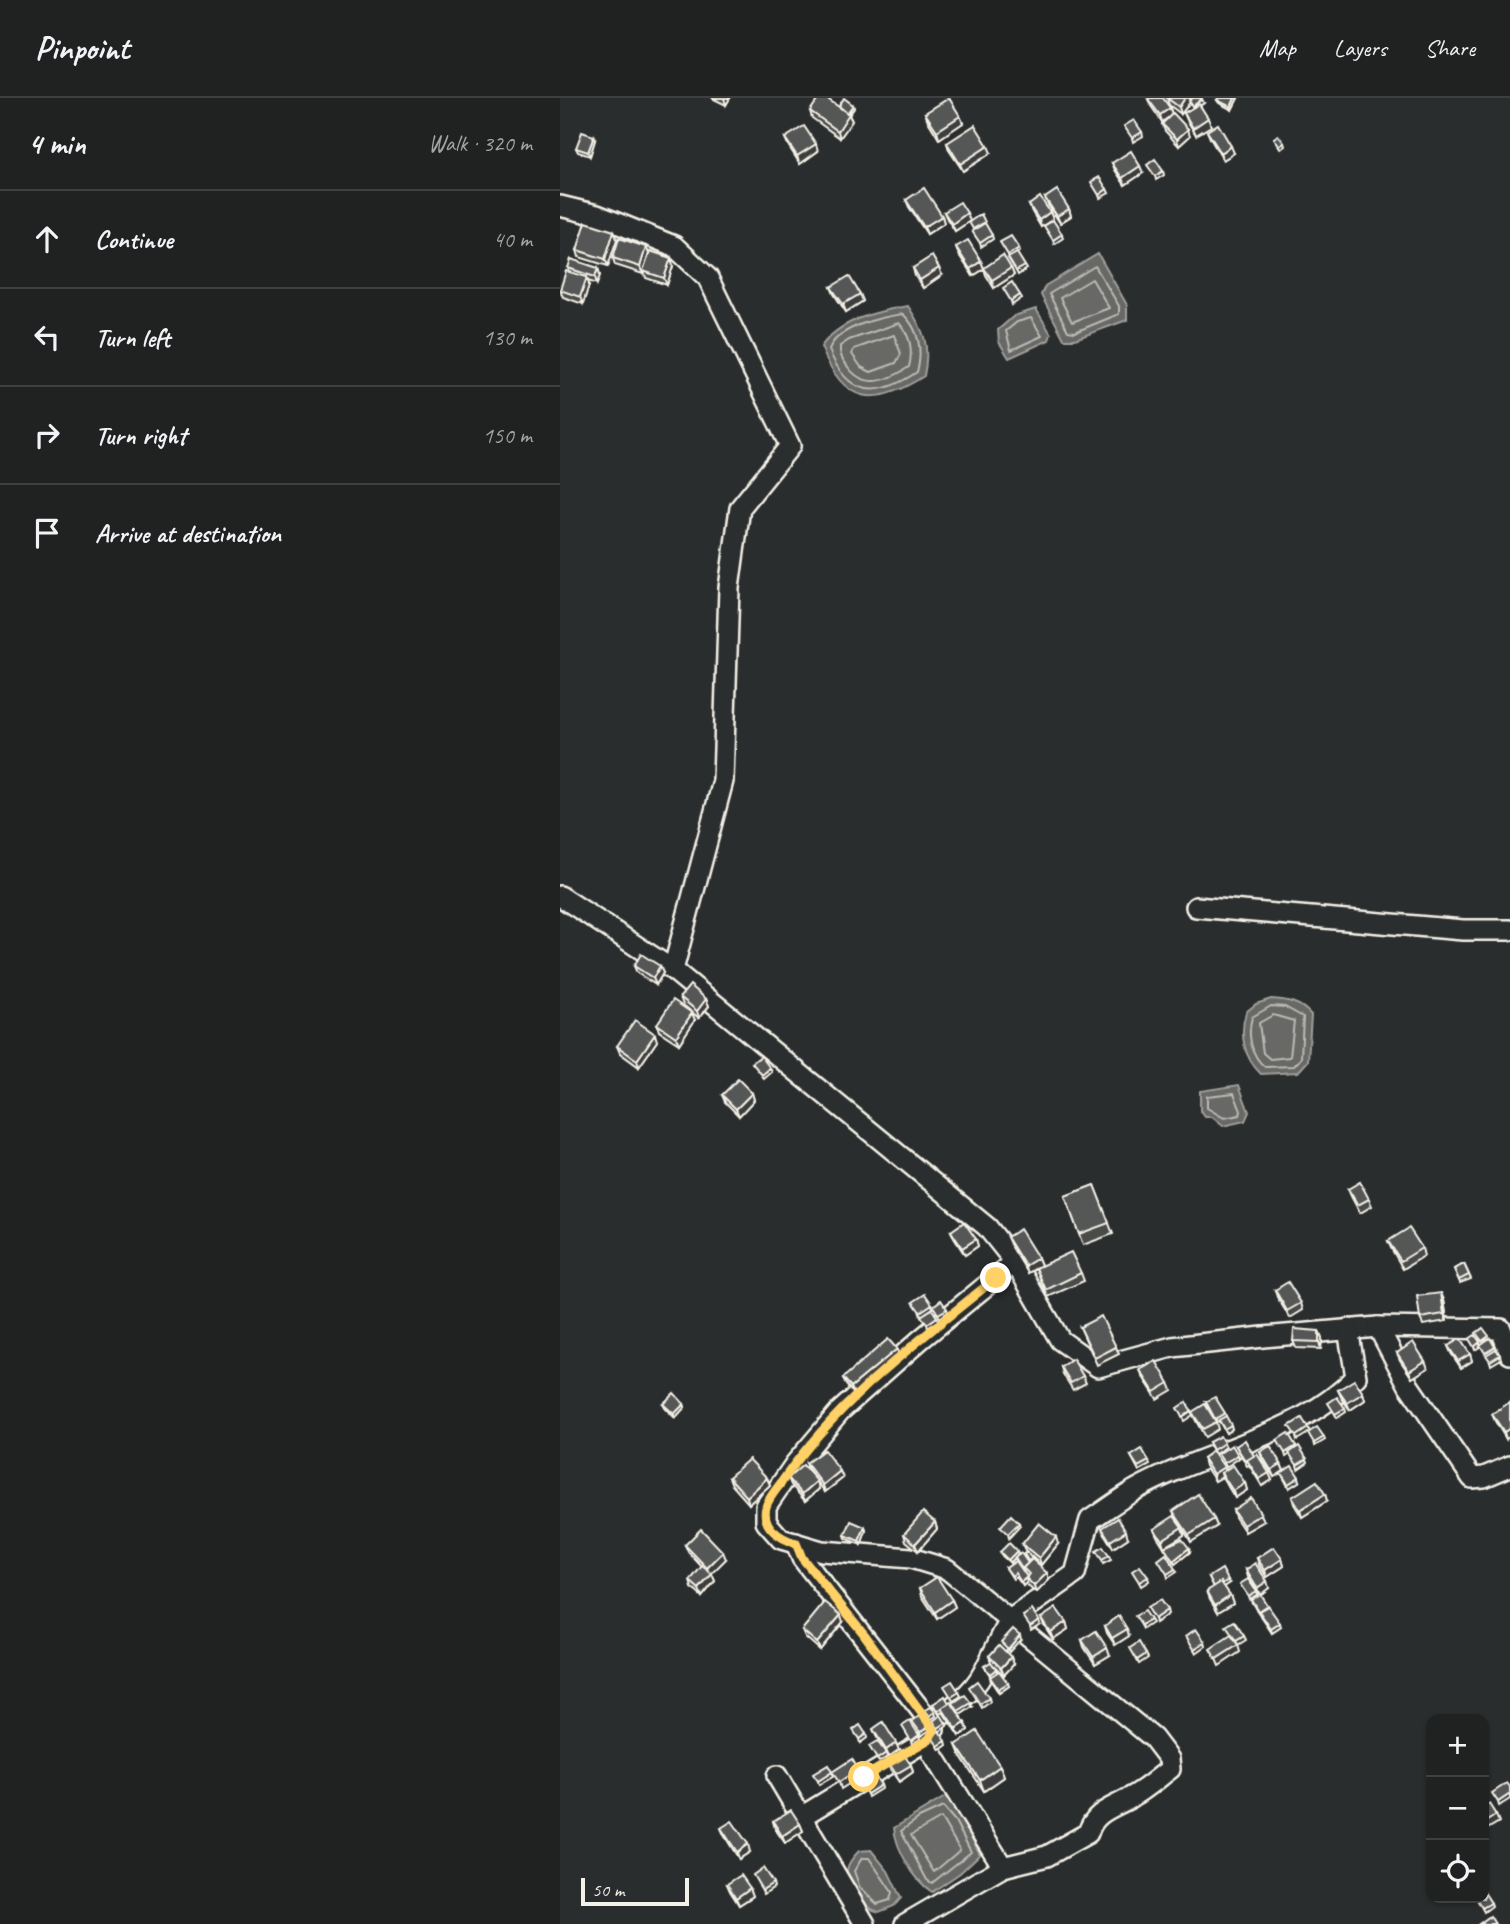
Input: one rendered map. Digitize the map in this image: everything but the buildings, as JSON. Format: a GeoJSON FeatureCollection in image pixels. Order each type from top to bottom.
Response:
{"type":"FeatureCollection","features":[{"type":"Feature","properties":{"kind":"street"},"geometry":{"type":"LineString","coordinates":[[560,206],[597,215],[674,246],[708,278],[790,446],[740,508],[729,588],[723,781],[673,970]]}},
{"type":"Feature","properties":{"kind":"street"},"geometry":{"type":"LineString","coordinates":[[560,896],[673,970],[987,1227],[1015,1262],[1060,1340],[1098,1367],[1172,1347],[1378,1327],[1502,1329],[1510,1354]]}},
{"type":"Feature","properties":{"kind":"street"},"geometry":{"type":"LineString","coordinates":[[1196,907],[1463,930],[1510,930]]}},
{"type":"Feature","properties":{"kind":"street"},"geometry":{"type":"LineString","coordinates":[[905,1924],[1003,1867],[1047,1856],[1088,1833],[1091,1820],[1102,1811],[1134,1796],[1170,1769],[1169,1759],[1153,1738],[947,1569],[911,1558],[821,1550],[781,1539],[766,1522],[766,1506],[795,1464],[841,1411],[920,1340],[1015,1262]]}},
{"type":"Feature","properties":{"kind":"street"},"geometry":{"type":"LineString","coordinates":[[1378,1327],[1409,1386],[1472,1478],[1484,1477],[1510,1466]]}},
{"type":"Feature","properties":{"kind":"street"},"geometry":{"type":"LineString","coordinates":[[801,1817],[930,1731],[983,1675],[1011,1619],[1076,1574],[1090,1520],[1136,1489],[1307,1414],[1341,1392],[1356,1377],[1348,1329]]}},
{"type":"Feature","properties":{"kind":"street"},"geometry":{"type":"LineString","coordinates":[[796,1543],[802,1558],[864,1634],[930,1731],[932,1753],[1003,1867]]}},
{"type":"Feature","properties":{"kind":"street"},"geometry":{"type":"LineString","coordinates":[[777,1776],[865,1924]]}},
{"type":"Feature","properties":{"kind":"water"},"geometry":{"type":"Polygon","coordinates":[[[1098,254],[1127,305],[1127,320],[1075,339],[1064,339],[1041,295],[1045,286],[1098,254]]]}},
{"type":"Feature","properties":{"kind":"water"},"geometry":{"type":"Polygon","coordinates":[[[908,306],[925,339],[924,376],[890,393],[876,396],[862,395],[851,390],[830,366],[821,347],[848,323],[872,314],[908,306]]]}},
{"type":"Feature","properties":{"kind":"water"},"geometry":{"type":"Polygon","coordinates":[[[1036,309],[1051,334],[1049,340],[1009,358],[999,342],[998,330],[1014,316],[1036,309]]]}},
{"type":"Feature","properties":{"kind":"water"},"geometry":{"type":"Polygon","coordinates":[[[1271,999],[1293,1002],[1311,1015],[1308,1061],[1298,1072],[1261,1074],[1250,1061],[1244,1046],[1246,1012],[1256,1004],[1271,999]]]}},
{"type":"Feature","properties":{"kind":"water"},"geometry":{"type":"Polygon","coordinates":[[[1239,1085],[1249,1112],[1245,1121],[1223,1126],[1212,1117],[1205,1117],[1200,1110],[1200,1091],[1239,1085]]]}},
{"type":"Feature","properties":{"kind":"water"},"geometry":{"type":"Polygon","coordinates":[[[945,1797],[961,1818],[980,1854],[960,1873],[932,1892],[907,1863],[898,1845],[894,1828],[945,1797]]]}},
{"type":"Feature","properties":{"kind":"water"},"geometry":{"type":"Polygon","coordinates":[[[871,1850],[888,1871],[901,1898],[894,1906],[879,1912],[856,1896],[847,1876],[849,1865],[857,1853],[871,1850]]]}},
{"type":"Feature","properties":{"kind":"route"},"geometry":{"type":"LineString","coordinates":[[864,1777],[929,1739],[934,1730],[864,1634],[802,1558],[796,1543],[781,1539],[766,1522],[766,1506],[795,1464],[841,1411],[920,1340],[996,1278]]}}]}
